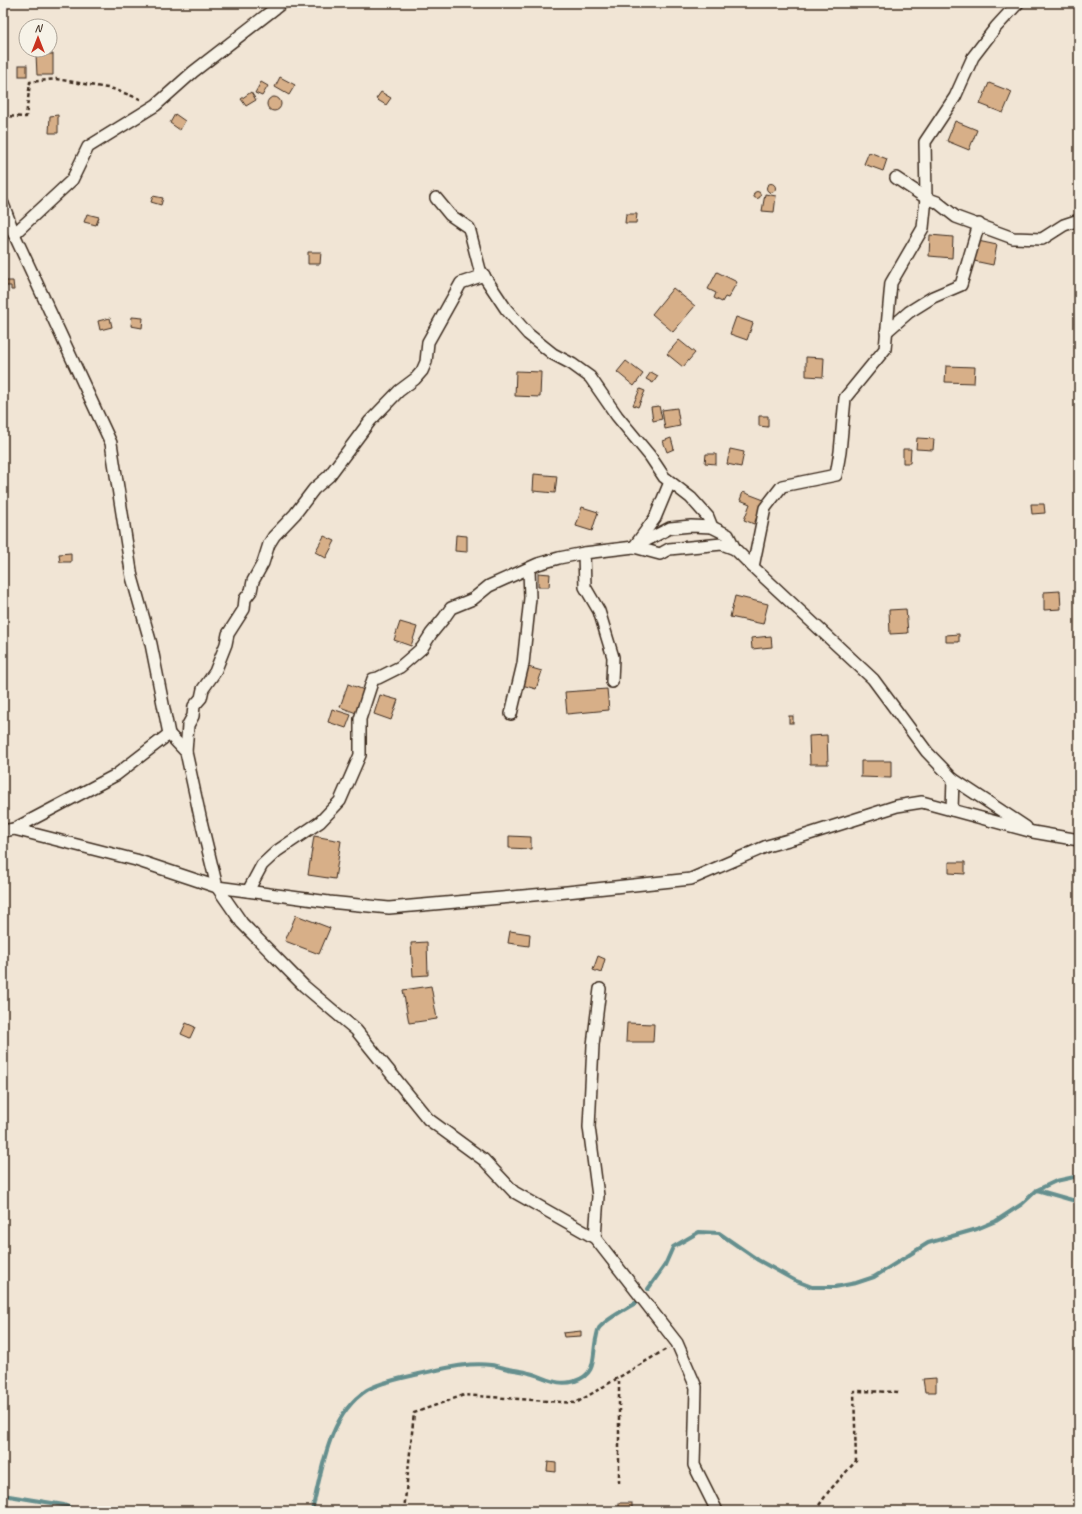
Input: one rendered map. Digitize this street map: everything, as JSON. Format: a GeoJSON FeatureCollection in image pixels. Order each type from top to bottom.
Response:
{"type":"FeatureCollection","features":[{"type":"Feature","properties":{"kind":"street"},"geometry":{"type":"LineString","coordinates":[[14,234],[72,180],[88,147],[156,105],[193,72],[282,3]]}},
{"type":"Feature","properties":{"kind":"street"},"geometry":{"type":"LineString","coordinates":[[754,567],[765,508],[782,486],[836,475],[840,452],[845,398],[885,349],[891,283],[923,228],[926,198],[925,142],[955,97],[973,57],[996,27],[1018,3]]}},
{"type":"Feature","properties":{"kind":"street"},"geometry":{"type":"LineString","coordinates":[[896,178],[926,198],[937,202],[956,217],[1013,238],[1042,239],[1064,225],[1079,220]]}},
{"type":"Feature","properties":{"kind":"street"},"geometry":{"type":"LineString","coordinates":[[436,198],[450,215],[469,228],[480,270],[506,309],[528,334],[553,354],[572,364],[590,377],[617,416],[650,456],[664,477],[691,498],[708,517],[712,527]]}},
{"type":"Feature","properties":{"kind":"street"},"geometry":{"type":"LineString","coordinates":[[3,204],[14,234],[111,443],[132,578],[151,644],[168,734],[186,752]]}},
{"type":"Feature","properties":{"kind":"street"},"geometry":{"type":"LineString","coordinates":[[886,332],[909,312],[932,296],[961,285],[978,224]]}},
{"type":"Feature","properties":{"kind":"street"},"geometry":{"type":"LineString","coordinates":[[484,275],[461,283],[428,342],[426,362],[422,371],[415,379],[399,391],[370,421],[329,476],[314,490],[295,514],[274,536],[269,544],[251,591],[245,599],[244,609],[228,634],[226,644],[215,672],[203,689],[201,698],[194,706],[193,716],[188,725],[186,752],[217,887],[242,924],[304,986],[356,1030],[428,1120],[484,1160],[514,1192],[595,1238],[677,1343],[696,1387],[694,1465],[717,1511]]}},
{"type":"Feature","properties":{"kind":"street"},"geometry":{"type":"LineString","coordinates":[[634,547],[655,518],[670,482]]}},
{"type":"Feature","properties":{"kind":"street"},"geometry":{"type":"LineString","coordinates":[[248,891],[262,865],[277,851],[320,822],[340,801],[360,755],[360,719],[373,679],[400,667],[422,648],[451,608],[473,599],[489,586],[529,568],[559,558],[584,553],[634,547],[670,528],[691,526],[712,527],[728,535],[736,549],[754,567],[873,679],[927,752],[953,778],[1033,832]]}},
{"type":"Feature","properties":{"kind":"street"},"geometry":{"type":"LineString","coordinates":[[634,547],[660,554],[669,549],[722,544],[736,549]]}},
{"type":"Feature","properties":{"kind":"street"},"geometry":{"type":"LineString","coordinates":[[584,553],[586,587],[599,611],[613,657],[612,682]]}},
{"type":"Feature","properties":{"kind":"street"},"geometry":{"type":"LineString","coordinates":[[511,714],[523,664],[530,598],[529,568]]}},
{"type":"Feature","properties":{"kind":"street"},"geometry":{"type":"LineString","coordinates":[[8,830],[116,776],[168,734]]}},
{"type":"Feature","properties":{"kind":"street"},"geometry":{"type":"LineString","coordinates":[[952,810],[953,778]]}},
{"type":"Feature","properties":{"kind":"street"},"geometry":{"type":"LineString","coordinates":[[8,830],[136,860],[217,887],[390,908],[691,879],[768,846],[896,806],[922,802],[1033,832],[1079,840]]}},
{"type":"Feature","properties":{"kind":"street"},"geometry":{"type":"LineString","coordinates":[[595,1238],[598,1196],[589,1127],[593,1045],[600,989]]}},
{"type":"Feature","properties":{"kind":"path"},"geometry":{"type":"LineString","coordinates":[[3,116],[26,117],[30,82],[56,79],[113,89],[156,105]]}},
{"type":"Feature","properties":{"kind":"path"},"geometry":{"type":"LineString","coordinates":[[404,1511],[414,1413],[464,1395],[576,1403],[677,1343]]}},
{"type":"Feature","properties":{"kind":"path"},"geometry":{"type":"LineString","coordinates":[[618,1483],[619,1377]]}},
{"type":"Feature","properties":{"kind":"path"},"geometry":{"type":"LineString","coordinates":[[815,1511],[829,1491],[856,1461],[854,1392],[901,1392]]}},
{"type":"Feature","properties":{"kind":"building"},"geometry":{"type":"Polygon","coordinates":[[[36,58],[53,58],[53,75],[37,75],[36,58]]]}},
{"type":"Feature","properties":{"kind":"building"},"geometry":{"type":"Polygon","coordinates":[[[19,65],[27,65],[27,76],[19,76],[19,65]]]}},
{"type":"Feature","properties":{"kind":"building"},"geometry":{"type":"Polygon","coordinates":[[[280,77],[295,85],[289,95],[275,87],[280,77]]]}},
{"type":"Feature","properties":{"kind":"building"},"geometry":{"type":"Polygon","coordinates":[[[261,82],[268,86],[262,96],[255,93],[261,82]]]}},
{"type":"Feature","properties":{"kind":"building"},"geometry":{"type":"Polygon","coordinates":[[[989,83],[1012,92],[1003,113],[980,104],[989,83]]]}},
{"type":"Feature","properties":{"kind":"building"},"geometry":{"type":"Polygon","coordinates":[[[251,92],[256,100],[246,106],[241,99],[251,92]]]}},
{"type":"Feature","properties":{"kind":"building"},"geometry":{"type":"Polygon","coordinates":[[[381,92],[391,98],[386,105],[376,99],[381,92]]]}},
{"type":"Feature","properties":{"kind":"building"},"geometry":{"type":"Polygon","coordinates":[[[274,97],[279,99],[281,104],[279,109],[274,111],[269,109],[267,104],[269,99],[274,97]]]}},
{"type":"Feature","properties":{"kind":"building"},"geometry":{"type":"Polygon","coordinates":[[[175,114],[185,121],[180,130],[170,123],[175,114]]]}},
{"type":"Feature","properties":{"kind":"building"},"geometry":{"type":"Polygon","coordinates":[[[58,115],[58,133],[49,133],[50,116],[58,115]]]}},
{"type":"Feature","properties":{"kind":"building"},"geometry":{"type":"Polygon","coordinates":[[[955,121],[977,130],[969,150],[947,141],[955,121]]]}},
{"type":"Feature","properties":{"kind":"building"},"geometry":{"type":"Polygon","coordinates":[[[869,152],[887,159],[883,171],[864,164],[869,152]]]}},
{"type":"Feature","properties":{"kind":"building"},"geometry":{"type":"Polygon","coordinates":[[[771,183],[776,188],[771,193],[766,188],[771,183]]]}},
{"type":"Feature","properties":{"kind":"building"},"geometry":{"type":"Polygon","coordinates":[[[757,192],[760,195],[757,198],[754,195],[757,192]]]}},
{"type":"Feature","properties":{"kind":"building"},"geometry":{"type":"Polygon","coordinates":[[[765,194],[776,196],[774,212],[762,211],[765,194]]]}},
{"type":"Feature","properties":{"kind":"building"},"geometry":{"type":"Polygon","coordinates":[[[153,196],[163,198],[161,205],[151,202],[153,196]]]}},
{"type":"Feature","properties":{"kind":"building"},"geometry":{"type":"Polygon","coordinates":[[[87,214],[99,217],[96,225],[84,222],[87,214]]]}},
{"type":"Feature","properties":{"kind":"building"},"geometry":{"type":"Polygon","coordinates":[[[626,214],[637,214],[636,223],[625,223],[626,214]]]}},
{"type":"Feature","properties":{"kind":"building"},"geometry":{"type":"Polygon","coordinates":[[[930,235],[953,237],[952,258],[929,256],[930,235]]]}},
{"type":"Feature","properties":{"kind":"building"},"geometry":{"type":"Polygon","coordinates":[[[978,241],[997,245],[993,265],[974,261],[978,241]]]}},
{"type":"Feature","properties":{"kind":"building"},"geometry":{"type":"Polygon","coordinates":[[[308,252],[321,252],[320,264],[308,264],[308,252]]]}},
{"type":"Feature","properties":{"kind":"building"},"geometry":{"type":"Polygon","coordinates":[[[717,272],[737,282],[728,298],[725,297],[722,302],[714,298],[716,293],[708,289],[717,272]]]}},
{"type":"Feature","properties":{"kind":"building"},"geometry":{"type":"Polygon","coordinates":[[[3,281],[13,281],[14,290],[11,290],[11,286],[3,286],[3,281]]]}},
{"type":"Feature","properties":{"kind":"building"},"geometry":{"type":"Polygon","coordinates":[[[673,288],[695,306],[673,332],[652,314],[673,288]]]}},
{"type":"Feature","properties":{"kind":"building"},"geometry":{"type":"Polygon","coordinates":[[[132,317],[143,318],[142,328],[131,326],[132,317]]]}},
{"type":"Feature","properties":{"kind":"building"},"geometry":{"type":"Polygon","coordinates":[[[736,317],[753,323],[747,340],[730,334],[736,317]]]}},
{"type":"Feature","properties":{"kind":"building"},"geometry":{"type":"Polygon","coordinates":[[[110,318],[112,327],[100,330],[98,321],[110,318]]]}},
{"type":"Feature","properties":{"kind":"building"},"geometry":{"type":"Polygon","coordinates":[[[679,340],[695,353],[683,367],[667,354],[679,340]]]}},
{"type":"Feature","properties":{"kind":"building"},"geometry":{"type":"Polygon","coordinates":[[[806,357],[824,358],[823,377],[806,376],[806,357]]]}},
{"type":"Feature","properties":{"kind":"building"},"geometry":{"type":"Polygon","coordinates":[[[626,361],[643,374],[634,386],[617,372],[626,361]]]}},
{"type":"Feature","properties":{"kind":"building"},"geometry":{"type":"Polygon","coordinates":[[[946,366],[975,367],[974,383],[945,382],[946,366]]]}},
{"type":"Feature","properties":{"kind":"building"},"geometry":{"type":"Polygon","coordinates":[[[516,371],[541,372],[540,397],[515,396],[516,371]]]}},
{"type":"Feature","properties":{"kind":"building"},"geometry":{"type":"Polygon","coordinates":[[[651,372],[658,376],[653,383],[646,379],[651,372]]]}},
{"type":"Feature","properties":{"kind":"building"},"geometry":{"type":"Polygon","coordinates":[[[640,389],[645,391],[638,407],[633,405],[640,389]]]}},
{"type":"Feature","properties":{"kind":"building"},"geometry":{"type":"Polygon","coordinates":[[[659,406],[662,419],[653,421],[651,407],[659,406]]]}},
{"type":"Feature","properties":{"kind":"building"},"geometry":{"type":"Polygon","coordinates":[[[677,408],[680,426],[665,429],[662,410],[677,408]]]}},
{"type":"Feature","properties":{"kind":"building"},"geometry":{"type":"Polygon","coordinates":[[[759,416],[768,416],[768,427],[759,426],[759,416]]]}},
{"type":"Feature","properties":{"kind":"building"},"geometry":{"type":"Polygon","coordinates":[[[671,438],[674,449],[667,452],[663,441],[671,438]]]}},
{"type":"Feature","properties":{"kind":"building"},"geometry":{"type":"Polygon","coordinates":[[[917,438],[934,439],[933,450],[916,449],[917,438]]]}},
{"type":"Feature","properties":{"kind":"building"},"geometry":{"type":"Polygon","coordinates":[[[730,449],[744,452],[741,467],[727,464],[730,449]]]}},
{"type":"Feature","properties":{"kind":"building"},"geometry":{"type":"Polygon","coordinates":[[[903,449],[911,449],[910,463],[903,463],[903,449]]]}},
{"type":"Feature","properties":{"kind":"building"},"geometry":{"type":"Polygon","coordinates":[[[706,454],[716,454],[716,464],[705,463],[706,454]]]}},
{"type":"Feature","properties":{"kind":"building"},"geometry":{"type":"Polygon","coordinates":[[[534,474],[557,476],[555,493],[533,491],[534,474]]]}},
{"type":"Feature","properties":{"kind":"building"},"geometry":{"type":"Polygon","coordinates":[[[743,492],[764,500],[754,524],[744,520],[750,504],[740,500],[743,492]]]}},
{"type":"Feature","properties":{"kind":"building"},"geometry":{"type":"Polygon","coordinates":[[[1031,504],[1044,504],[1045,513],[1032,514],[1031,504]]]}},
{"type":"Feature","properties":{"kind":"building"},"geometry":{"type":"Polygon","coordinates":[[[582,507],[598,512],[592,531],[576,526],[582,507]]]}},
{"type":"Feature","properties":{"kind":"building"},"geometry":{"type":"Polygon","coordinates":[[[456,535],[467,536],[467,552],[455,551],[456,535]]]}},
{"type":"Feature","properties":{"kind":"building"},"geometry":{"type":"Polygon","coordinates":[[[324,536],[335,541],[326,558],[315,552],[324,536]]]}},
{"type":"Feature","properties":{"kind":"building"},"geometry":{"type":"Polygon","coordinates":[[[71,553],[71,562],[60,562],[59,554],[71,553]]]}},
{"type":"Feature","properties":{"kind":"building"},"geometry":{"type":"Polygon","coordinates":[[[538,573],[550,574],[549,587],[538,587],[538,573]]]}},
{"type":"Feature","properties":{"kind":"building"},"geometry":{"type":"Polygon","coordinates":[[[1060,591],[1061,609],[1044,610],[1044,592],[1060,591]]]}},
{"type":"Feature","properties":{"kind":"building"},"geometry":{"type":"Polygon","coordinates":[[[735,596],[768,604],[763,624],[730,617],[735,596]]]}},
{"type":"Feature","properties":{"kind":"building"},"geometry":{"type":"Polygon","coordinates":[[[906,609],[908,633],[890,634],[889,610],[906,609]]]}},
{"type":"Feature","properties":{"kind":"building"},"geometry":{"type":"Polygon","coordinates":[[[400,622],[417,627],[411,646],[394,640],[400,622]]]}},
{"type":"Feature","properties":{"kind":"building"},"geometry":{"type":"Polygon","coordinates":[[[959,634],[959,642],[946,642],[946,635],[959,634]]]}},
{"type":"Feature","properties":{"kind":"building"},"geometry":{"type":"Polygon","coordinates":[[[771,636],[772,647],[752,649],[751,638],[771,636]]]}},
{"type":"Feature","properties":{"kind":"building"},"geometry":{"type":"Polygon","coordinates":[[[528,667],[542,671],[536,689],[522,685],[528,667]]]}},
{"type":"Feature","properties":{"kind":"building"},"geometry":{"type":"Polygon","coordinates":[[[348,684],[367,691],[359,714],[340,707],[348,684]]]}},
{"type":"Feature","properties":{"kind":"building"},"geometry":{"type":"Polygon","coordinates":[[[607,689],[609,710],[567,714],[565,692],[607,689]]]}},
{"type":"Feature","properties":{"kind":"building"},"geometry":{"type":"Polygon","coordinates":[[[380,695],[398,700],[391,720],[374,714],[380,695]]]}},
{"type":"Feature","properties":{"kind":"building"},"geometry":{"type":"Polygon","coordinates":[[[332,709],[351,715],[346,728],[328,722],[332,709]]]}},
{"type":"Feature","properties":{"kind":"building"},"geometry":{"type":"Polygon","coordinates":[[[789,716],[793,716],[793,723],[789,723],[789,716]]]}},
{"type":"Feature","properties":{"kind":"building"},"geometry":{"type":"Polygon","coordinates":[[[827,735],[828,764],[810,764],[809,736],[827,735]]]}},
{"type":"Feature","properties":{"kind":"building"},"geometry":{"type":"Polygon","coordinates":[[[861,761],[891,761],[891,778],[861,777],[861,761]]]}},
{"type":"Feature","properties":{"kind":"building"},"geometry":{"type":"Polygon","coordinates":[[[314,836],[341,841],[335,879],[308,875],[314,836]]]}},
{"type":"Feature","properties":{"kind":"building"},"geometry":{"type":"Polygon","coordinates":[[[509,836],[531,837],[531,849],[509,848],[509,836]]]}},
{"type":"Feature","properties":{"kind":"building"},"geometry":{"type":"Polygon","coordinates":[[[949,862],[965,862],[965,874],[949,873],[949,862]]]}},
{"type":"Feature","properties":{"kind":"building"},"geometry":{"type":"Polygon","coordinates":[[[296,915],[330,928],[319,954],[285,941],[296,915]]]}},
{"type":"Feature","properties":{"kind":"building"},"geometry":{"type":"Polygon","coordinates":[[[510,931],[530,934],[529,946],[508,943],[510,931]]]}},
{"type":"Feature","properties":{"kind":"building"},"geometry":{"type":"Polygon","coordinates":[[[427,942],[428,975],[413,976],[411,943],[427,942]]]}},
{"type":"Feature","properties":{"kind":"building"},"geometry":{"type":"Polygon","coordinates":[[[598,956],[605,959],[601,973],[593,970],[598,956]]]}},
{"type":"Feature","properties":{"kind":"building"},"geometry":{"type":"Polygon","coordinates":[[[431,986],[437,1019],[409,1023],[403,990],[431,986]]]}},
{"type":"Feature","properties":{"kind":"building"},"geometry":{"type":"Polygon","coordinates":[[[186,1023],[195,1027],[190,1038],[181,1034],[186,1023]]]}},
{"type":"Feature","properties":{"kind":"building"},"geometry":{"type":"Polygon","coordinates":[[[627,1023],[654,1024],[653,1042],[626,1042],[627,1023]]]}},
{"type":"Feature","properties":{"kind":"building"},"geometry":{"type":"Polygon","coordinates":[[[581,1331],[581,1336],[564,1337],[563,1333],[581,1331]]]}},
{"type":"Feature","properties":{"kind":"building"},"geometry":{"type":"Polygon","coordinates":[[[936,1378],[936,1392],[925,1392],[923,1379],[936,1378]]]}},
{"type":"Feature","properties":{"kind":"building"},"geometry":{"type":"Polygon","coordinates":[[[548,1462],[556,1463],[556,1472],[547,1471],[548,1462]]]}},
{"type":"Feature","properties":{"kind":"building"},"geometry":{"type":"Polygon","coordinates":[[[619,1503],[632,1503],[632,1511],[619,1511],[619,1503]]]}},
{"type":"Feature","properties":{"kind":"waterway"},"geometry":{"type":"LineString","coordinates":[[648,1289],[665,1265],[673,1247],[699,1232],[719,1233],[758,1260],[794,1280],[812,1287],[835,1287],[856,1283],[874,1277],[928,1243],[977,1229],[996,1221],[1022,1204],[1037,1190],[1056,1181],[1079,1176]]}},
{"type":"Feature","properties":{"kind":"waterway"},"geometry":{"type":"LineString","coordinates":[[1037,1190],[1079,1202]]}},
{"type":"Feature","properties":{"kind":"waterway"},"geometry":{"type":"LineString","coordinates":[[312,1511],[324,1461],[335,1428],[343,1414],[354,1401],[367,1390],[372,1387],[399,1379],[446,1368],[473,1364],[491,1365],[525,1372],[552,1381],[569,1383],[582,1378],[590,1370],[598,1331],[602,1324],[637,1302]]}},
{"type":"Feature","properties":{"kind":"waterway"},"geometry":{"type":"LineString","coordinates":[[3,1495],[64,1505],[78,1511]]}}]}
